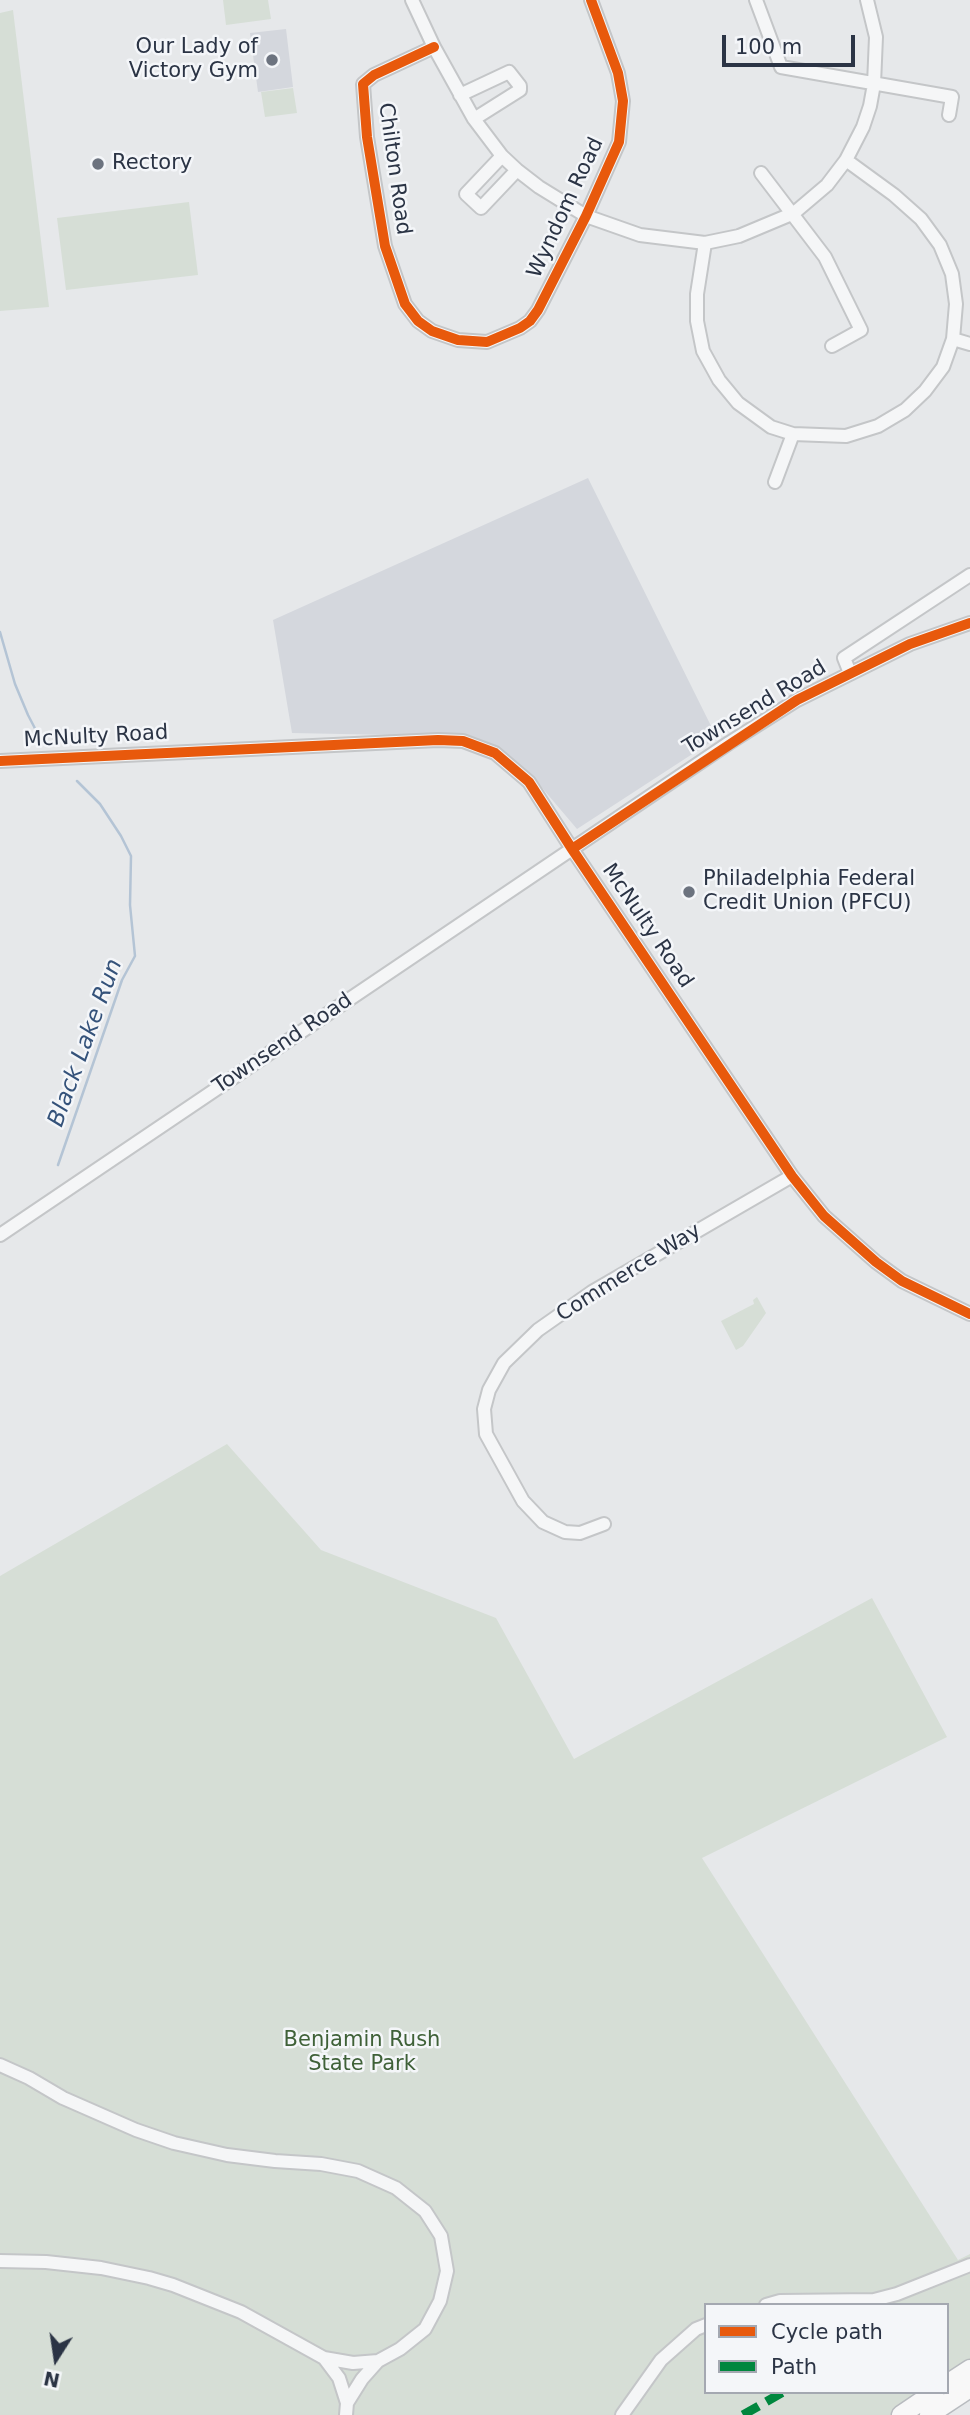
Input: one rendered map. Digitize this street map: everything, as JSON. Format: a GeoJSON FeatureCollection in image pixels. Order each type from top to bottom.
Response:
{"type":"FeatureCollection","features":[{"type":"Feature","properties":{"kind":"highway"},"geometry":{"type":"LineString","coordinates":[[949,2383],[970,2369]]}},
{"type":"Feature","properties":{"kind":"highway"},"geometry":{"type":"LineString","coordinates":[[929,2415],[970,2388]]}},
{"type":"Feature","properties":{"kind":"highway"},"geometry":{"type":"LineString","coordinates":[[901,2415],[932,2394]]}},
{"type":"Feature","properties":{"kind":"street"},"geometry":{"type":"LineString","coordinates":[[412,0],[434,47],[473,117],[502,156],[517,170],[586,216],[640,235],[705,243],[739,236],[794,213],[827,185],[846,160],[863,127],[874,84],[876,37],[867,0]]}},
{"type":"Feature","properties":{"kind":"street","name":"Wyndom Road"},"geometry":{"type":"LineString","coordinates":[[426,327],[458,340],[487,342],[520,328],[530,321],[538,310],[586,216],[619,142],[623,118],[618,73],[591,0]]}},
{"type":"Feature","properties":{"kind":"street"},"geometry":{"type":"LineString","coordinates":[[756,0],[781,67],[952,97],[949,115]]}},
{"type":"Feature","properties":{"kind":"street","name":"Chilton Road"},"geometry":{"type":"LineString","coordinates":[[426,327],[405,304],[385,246],[367,137],[363,84],[374,75],[434,47]]}},
{"type":"Feature","properties":{"kind":"street"},"geometry":{"type":"LineString","coordinates":[[460,95],[507,72],[511,73],[520,86],[520,90],[473,117]]}},
{"type":"Feature","properties":{"kind":"street"},"geometry":{"type":"LineString","coordinates":[[502,156],[466,194],[481,208],[517,170]]}},
{"type":"Feature","properties":{"kind":"street"},"geometry":{"type":"LineString","coordinates":[[705,243],[697,294],[697,321],[703,351],[719,380],[738,403],[771,427],[793,434],[846,436],[878,426],[905,410],[925,391],[943,367],[953,339],[956,304],[952,274],[940,245],[921,219],[894,195],[846,160]]}},
{"type":"Feature","properties":{"kind":"street"},"geometry":{"type":"LineString","coordinates":[[761,173],[825,257],[861,330],[832,346]]}},
{"type":"Feature","properties":{"kind":"street"},"geometry":{"type":"LineString","coordinates":[[953,339],[970,344]]}},
{"type":"Feature","properties":{"kind":"street"},"geometry":{"type":"LineString","coordinates":[[775,482],[793,434]]}},
{"type":"Feature","properties":{"kind":"street","name":"Townsend Road"},"geometry":{"type":"LineString","coordinates":[[850,673],[844,658],[970,575]]}},
{"type":"Feature","properties":{"kind":"street","name":"Townsend Road"},"geometry":{"type":"LineString","coordinates":[[0,1235],[729,743],[797,700],[910,644],[970,622]]}},
{"type":"Feature","properties":{"kind":"street","name":"McNulty Road"},"geometry":{"type":"LineString","coordinates":[[0,761],[425,740],[463,741],[495,753],[529,782],[792,1176],[824,1216],[902,1282],[970,1314]]}},
{"type":"Feature","properties":{"kind":"street","name":"Commerce Way"},"geometry":{"type":"LineString","coordinates":[[604,1524],[580,1533],[565,1532],[543,1522],[523,1501],[486,1434],[484,1409],[489,1390],[504,1363],[538,1330],[592,1292],[792,1176]]}},
{"type":"Feature","properties":{"kind":"street"},"geometry":{"type":"LineString","coordinates":[[0,2065],[136,2130],[174,2143],[227,2155],[321,2164],[358,2171],[396,2188],[425,2211],[440,2236],[447,2271],[440,2301],[425,2329],[400,2349],[378,2361],[362,2379],[346,2409]]}},
{"type":"Feature","properties":{"kind":"street"},"geometry":{"type":"LineString","coordinates":[[0,2261],[46,2262],[101,2268],[173,2285],[241,2312],[324,2358],[353,2363],[378,2361]]}},
{"type":"Feature","properties":{"kind":"street"},"geometry":{"type":"LineString","coordinates":[[773,2303],[874,2300],[921,2286],[970,2265]]}},
{"type":"Feature","properties":{"kind":"street"},"geometry":{"type":"LineString","coordinates":[[622,2415],[661,2360],[696,2329],[704,2326]]}},
{"type":"Feature","properties":{"kind":"street"},"geometry":{"type":"LineString","coordinates":[[324,2358],[339,2378],[346,2409]]}},
{"type":"Feature","properties":{"kind":"shaded area","name":"Our Lady of Victory Gym"},"geometry":{"type":"Polygon","coordinates":[[[286,29],[293,87],[258,92],[250,33],[286,29]]]}},
{"type":"Feature","properties":{"kind":"shaded area"},"geometry":{"type":"Polygon","coordinates":[[[588,478],[717,738],[577,829],[532,776],[502,750],[482,741],[441,736],[292,733],[273,620],[588,478]]]}},
{"type":"Feature","properties":{"kind":"green space"},"geometry":{"type":"Polygon","coordinates":[[[223,0],[268,0],[271,19],[226,25],[223,0]]]}},
{"type":"Feature","properties":{"kind":"green space"},"geometry":{"type":"Polygon","coordinates":[[[13,10],[49,307],[0,311],[0,13],[13,10]]]}},
{"type":"Feature","properties":{"kind":"green space"},"geometry":{"type":"Polygon","coordinates":[[[293,88],[297,113],[265,117],[261,92],[293,88]]]}},
{"type":"Feature","properties":{"kind":"green space"},"geometry":{"type":"Polygon","coordinates":[[[189,202],[198,275],[66,290],[57,218],[189,202]]]}},
{"type":"Feature","properties":{"kind":"green space"},"geometry":{"type":"Polygon","coordinates":[[[757,1297],[766,1313],[743,1346],[736,1350],[721,1321],[754,1304],[753,1300],[757,1297]]]}},
{"type":"Feature","properties":{"kind":"green space","name":"Benjamin Rush State Park"},"geometry":{"type":"Polygon","coordinates":[[[227,1444],[321,1550],[496,1618],[574,1759],[872,1598],[947,1737],[702,1858],[958,2260],[970,2254],[970,2366],[949,2379],[949,2303],[704,2303],[704,2394],[924,2394],[890,2415],[0,2415],[0,1576],[227,1444]]]}},
{"type":"Feature","properties":{"kind":"waterway","name":"Black Lake Run"},"geometry":{"type":"LineString","coordinates":[[0,632],[15,684],[41,740]]}},
{"type":"Feature","properties":{"kind":"waterway","name":"Black Lake Run"},"geometry":{"type":"LineString","coordinates":[[58,1165],[122,980],[135,956],[130,905],[131,856],[100,804],[77,781]]}},
{"type":"Feature","properties":{"kind":"marked path"},"geometry":{"type":"LineString","coordinates":[[743,2415],[780,2394]]}},
{"type":"Feature","properties":{"kind":"cycle path"},"geometry":{"type":"LineString","coordinates":[[434,47],[374,75],[363,84],[367,137],[385,246],[405,304],[418,321],[432,331],[458,340],[487,342],[520,328],[530,321],[538,310],[586,216],[619,142],[623,101],[618,73],[591,0]]}},
{"type":"Feature","properties":{"kind":"cycle path"},"geometry":{"type":"LineString","coordinates":[[572,849],[797,700],[910,644],[970,623]]}},
{"type":"Feature","properties":{"kind":"cycle path"},"geometry":{"type":"LineString","coordinates":[[0,761],[438,740],[463,741],[495,753],[529,782],[792,1176],[824,1216],[902,1281],[970,1314]]}},
{"type":"Feature","properties":{"kind":"place","name":"Our Lady of Victory Gym"},"geometry":{"type":"Point","coordinates":[272,60]}},
{"type":"Feature","properties":{"kind":"place","name":"Rectory"},"geometry":{"type":"Point","coordinates":[98,164]}},
{"type":"Feature","properties":{"kind":"place","name":"Philadelphia Federal Credit Union (PFCU)"},"geometry":{"type":"Point","coordinates":[689,892]}}]}
